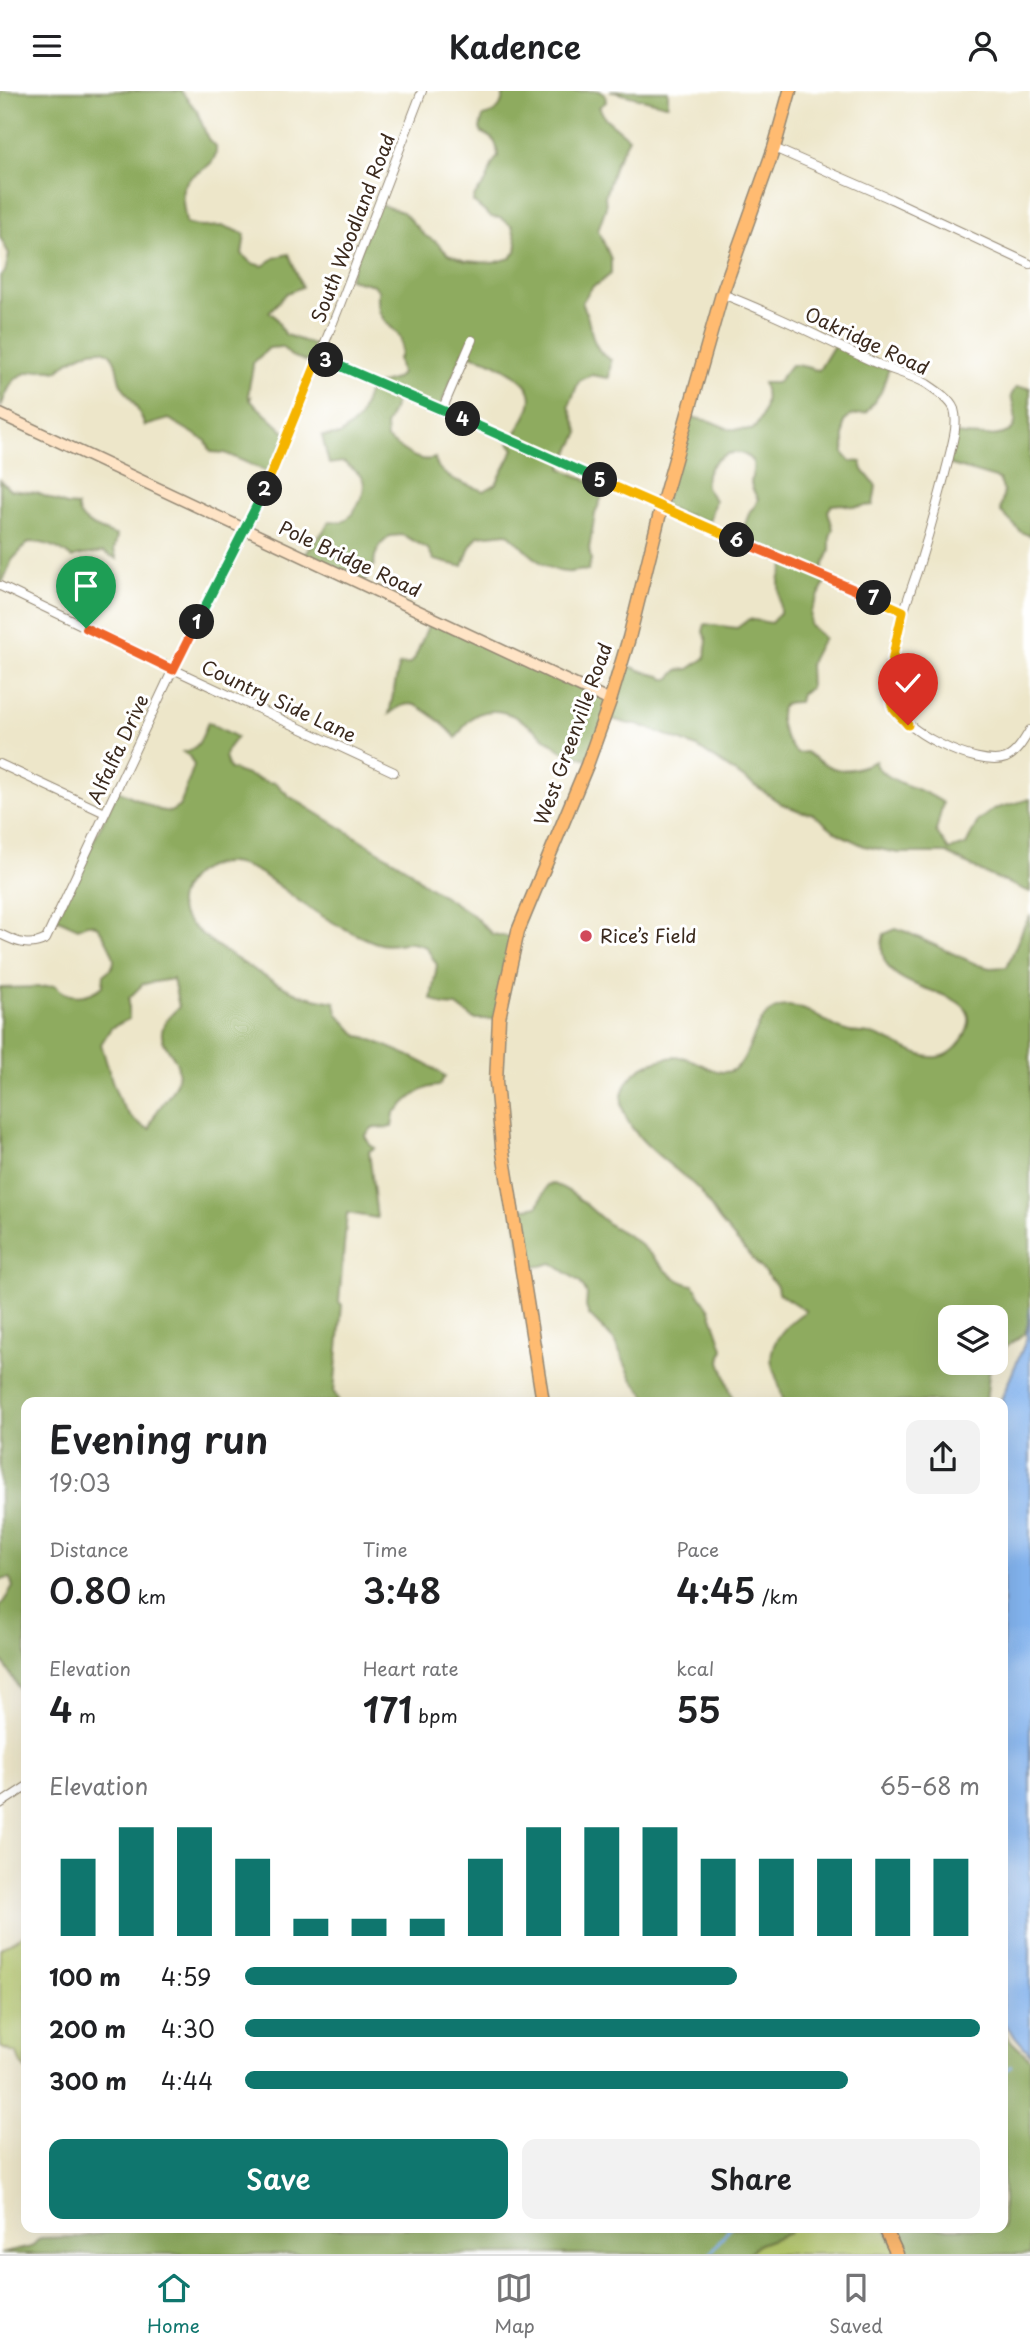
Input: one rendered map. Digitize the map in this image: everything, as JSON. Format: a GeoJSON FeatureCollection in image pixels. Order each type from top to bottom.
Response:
{"type":"FeatureCollection","features":[{"type":"Feature","properties":{"kind":"main road","name":"West Greenville Road"},"geometry":{"type":"LineString","coordinates":[[541,1397],[502,1146],[496,1082],[499,1018],[518,931],[610,701],[722,295],[774,148],[790,91]]}},
{"type":"Feature","properties":{"kind":"main road"},"geometry":{"type":"LineString","coordinates":[[887,2233],[897,2254]]}},
{"type":"Feature","properties":{"kind":"street","name":"South Woodland Road"},"geometry":{"type":"LineString","coordinates":[[246,529],[285,442],[422,91]]}},
{"type":"Feature","properties":{"kind":"street"},"geometry":{"type":"LineString","coordinates":[[774,148],[1030,264]]}},
{"type":"Feature","properties":{"kind":"street","name":"Oakridge Road"},"geometry":{"type":"LineString","coordinates":[[722,295],[756,306],[877,364],[926,384],[954,408],[952,443],[942,486],[903,611]]}},
{"type":"Feature","properties":{"kind":"street"},"geometry":{"type":"LineString","coordinates":[[442,409],[472,340]]}},
{"type":"Feature","properties":{"kind":"street"},"geometry":{"type":"LineString","coordinates":[[319,357],[903,611],[890,686],[894,711],[908,725],[970,757],[990,761],[1007,758],[1020,747],[1030,730]]}},
{"type":"Feature","properties":{"kind":"street","name":"Pole Bridge Road"},"geometry":{"type":"LineString","coordinates":[[0,414],[610,701]]}},
{"type":"Feature","properties":{"kind":"street","name":"Alfalfa Drive"},"geometry":{"type":"LineString","coordinates":[[0,934],[28,945],[46,939],[173,670],[246,529]]}},
{"type":"Feature","properties":{"kind":"street","name":"Country Side Lane"},"geometry":{"type":"LineString","coordinates":[[0,586],[173,670],[394,772]]}},
{"type":"Feature","properties":{"kind":"street"},"geometry":{"type":"LineString","coordinates":[[0,764],[105,813]]}},
{"type":"Feature","properties":{"kind":"street"},"geometry":{"type":"LineString","coordinates":[[0,1804],[21,1790]]}},
{"type":"Feature","properties":{"kind":"green space"},"geometry":{"type":"Polygon","coordinates":[[[0,91],[181,91],[197,111],[208,139],[216,146],[213,161],[191,177],[183,189],[186,223],[202,227],[224,226],[245,234],[242,254],[251,263],[263,266],[276,257],[289,254],[302,287],[287,293],[269,312],[286,335],[321,347],[314,364],[291,356],[282,347],[269,348],[253,363],[249,398],[251,397],[250,400],[288,435],[270,473],[225,453],[211,452],[206,441],[169,419],[145,426],[121,384],[113,358],[108,352],[101,350],[85,353],[57,371],[40,370],[21,375],[11,385],[0,408],[0,276],[5,272],[9,254],[0,237],[0,91]]]}},
{"type":"Feature","properties":{"kind":"green space"},"geometry":{"type":"Polygon","coordinates":[[[504,91],[600,91],[605,95],[606,102],[599,107],[605,118],[629,138],[616,162],[598,230],[611,259],[611,274],[593,286],[582,302],[595,342],[611,360],[609,378],[591,375],[579,381],[569,406],[579,433],[561,468],[605,489],[595,514],[588,571],[566,572],[549,568],[507,533],[478,536],[470,547],[463,566],[434,560],[428,549],[403,535],[390,536],[380,545],[374,565],[361,587],[304,557],[330,521],[341,522],[350,516],[358,504],[364,485],[360,475],[343,462],[329,464],[322,436],[340,435],[359,419],[370,387],[395,379],[401,374],[398,358],[402,348],[401,341],[380,313],[378,290],[374,285],[349,279],[378,204],[403,212],[424,235],[448,254],[465,261],[493,263],[511,258],[517,243],[512,226],[500,218],[491,217],[473,202],[498,157],[494,142],[482,133],[480,128],[483,116],[496,111],[501,105],[504,91]],[[463,352],[440,407],[399,395],[386,426],[387,439],[416,457],[429,460],[435,458],[441,471],[484,491],[496,484],[514,449],[509,443],[526,416],[531,397],[528,388],[510,372],[490,361],[463,352]]]}},
{"type":"Feature","properties":{"kind":"green space"},"geometry":{"type":"Polygon","coordinates":[[[610,91],[668,91],[668,105],[666,105],[610,91]]]}},
{"type":"Feature","properties":{"kind":"green space"},"geometry":{"type":"Polygon","coordinates":[[[836,342],[889,368],[881,392],[866,413],[850,416],[844,422],[844,454],[850,461],[861,462],[863,470],[876,486],[873,505],[832,505],[828,511],[833,529],[830,551],[821,571],[828,577],[811,611],[810,625],[824,638],[809,666],[810,688],[801,694],[799,702],[787,703],[782,707],[782,728],[789,743],[798,753],[806,752],[839,770],[876,761],[876,766],[883,773],[943,803],[936,831],[949,850],[966,845],[978,821],[994,809],[1030,799],[1030,892],[984,873],[947,853],[898,853],[864,846],[837,833],[812,813],[782,804],[697,747],[637,724],[605,717],[588,759],[564,752],[523,721],[502,712],[490,711],[474,716],[456,738],[437,720],[415,705],[404,705],[389,714],[399,665],[409,664],[414,660],[430,621],[608,699],[622,664],[669,679],[678,670],[689,669],[705,658],[705,624],[737,628],[749,619],[771,623],[780,613],[779,580],[787,558],[741,535],[750,511],[758,499],[751,483],[752,461],[745,455],[729,454],[714,462],[709,469],[706,486],[715,500],[709,522],[663,507],[689,417],[710,421],[729,429],[752,430],[760,420],[764,408],[766,395],[763,383],[777,383],[791,365],[819,370],[836,342]]]}},
{"type":"Feature","properties":{"kind":"green space"},"geometry":{"type":"Polygon","coordinates":[[[1016,387],[1030,388],[1030,536],[1021,532],[1000,511],[1004,491],[999,479],[948,464],[954,434],[989,436],[1012,429],[1015,417],[1011,396],[1016,387]]]}},
{"type":"Feature","properties":{"kind":"green space"},"geometry":{"type":"Polygon","coordinates":[[[0,480],[10,490],[37,493],[66,505],[77,506],[86,522],[117,536],[114,550],[117,559],[103,552],[72,558],[52,546],[29,542],[12,560],[0,588],[0,480]]]}},
{"type":"Feature","properties":{"kind":"green space"},"geometry":{"type":"Polygon","coordinates":[[[208,722],[237,737],[226,752],[230,769],[276,783],[289,796],[408,869],[422,882],[473,915],[492,934],[516,938],[498,1019],[474,1019],[457,1006],[444,1005],[431,999],[437,965],[426,947],[410,943],[384,945],[361,937],[315,912],[261,874],[240,865],[224,863],[208,867],[194,875],[185,886],[179,899],[181,912],[188,922],[217,946],[287,988],[303,995],[335,1002],[337,1013],[358,1036],[427,1064],[445,1076],[439,1086],[420,1091],[394,1113],[392,1127],[372,1128],[365,1136],[375,1148],[369,1151],[377,1218],[347,1213],[339,1302],[342,1305],[334,1392],[336,1397],[21,1397],[21,1692],[0,1656],[0,1607],[13,1587],[10,1578],[0,1580],[0,988],[55,985],[65,993],[78,996],[103,986],[104,974],[114,960],[98,927],[86,924],[78,928],[56,918],[118,790],[159,810],[170,812],[180,806],[194,765],[183,752],[197,745],[208,722]],[[173,979],[143,984],[129,998],[129,1019],[111,1028],[101,1044],[122,1105],[129,1115],[150,1129],[155,1114],[173,1090],[178,1075],[178,1066],[162,1037],[168,1019],[179,1007],[173,979]]]}},
{"type":"Feature","properties":{"kind":"green space"},"geometry":{"type":"Polygon","coordinates":[[[1030,917],[1030,1317],[1025,1333],[1008,1346],[1008,1305],[938,1305],[938,1375],[989,1375],[987,1397],[782,1397],[772,1364],[773,1348],[787,1326],[806,1311],[778,1293],[777,1286],[718,1218],[700,1191],[643,1141],[623,1110],[622,1094],[635,1073],[646,1065],[666,1058],[690,1059],[717,1071],[734,1070],[747,1052],[765,1016],[775,1009],[788,1006],[804,1009],[846,1031],[874,1035],[922,1055],[943,1056],[953,1051],[962,1040],[969,1020],[964,1007],[950,998],[910,983],[893,972],[883,957],[884,934],[896,929],[978,965],[990,968],[1007,967],[1030,917]]]}},
{"type":"Feature","properties":{"kind":"green space"},"geometry":{"type":"Polygon","coordinates":[[[553,1184],[569,1191],[610,1225],[635,1240],[678,1280],[693,1285],[710,1310],[723,1348],[720,1361],[732,1397],[647,1397],[632,1379],[614,1340],[589,1315],[586,1307],[587,1294],[580,1282],[552,1263],[524,1267],[514,1211],[538,1206],[547,1185],[553,1184]]]}},
{"type":"Feature","properties":{"kind":"green space"},"geometry":{"type":"Polygon","coordinates":[[[21,1936],[21,2064],[17,2054],[0,2047],[0,1949],[21,1936]]]}},
{"type":"Feature","properties":{"kind":"green space"},"geometry":{"type":"Polygon","coordinates":[[[1008,2036],[1030,2059],[1030,2254],[898,2254],[888,2233],[1008,2233],[1008,2036]]]}},
{"type":"Feature","properties":{"kind":"green space"},"geometry":{"type":"Polygon","coordinates":[[[104,2233],[789,2233],[759,2244],[747,2254],[0,2254],[31,2247],[40,2238],[80,2237],[104,2233]]]}},
{"type":"Feature","properties":{"kind":"green space"},"geometry":{"type":"Polygon","coordinates":[[[789,2233],[888,2233],[898,2254],[747,2254],[759,2244],[789,2233]]]}},
{"type":"Feature","properties":{"kind":"water"},"geometry":{"type":"Polygon","coordinates":[[[1030,1307],[1030,2054],[1008,2028],[1008,1397],[1002,1397],[1026,1340],[1030,1307]]]}},
{"type":"Feature","properties":{"kind":"waterway"},"geometry":{"type":"LineString","coordinates":[[1008,2069],[1012,2066]]}},
{"type":"Feature","properties":{"kind":"waterway"},"geometry":{"type":"LineString","coordinates":[[710,2254],[726,2233]]}},
{"type":"Feature","properties":{"kind":"place","name":"Rice’s Field"},"geometry":{"type":"Point","coordinates":[586,936]}},
{"type":"Feature","properties":{"kind":"route"},"geometry":{"type":"LineString","coordinates":[[86,628],[173,670],[270,479],[319,357],[903,611],[890,686],[894,711],[908,725]]}}]}
